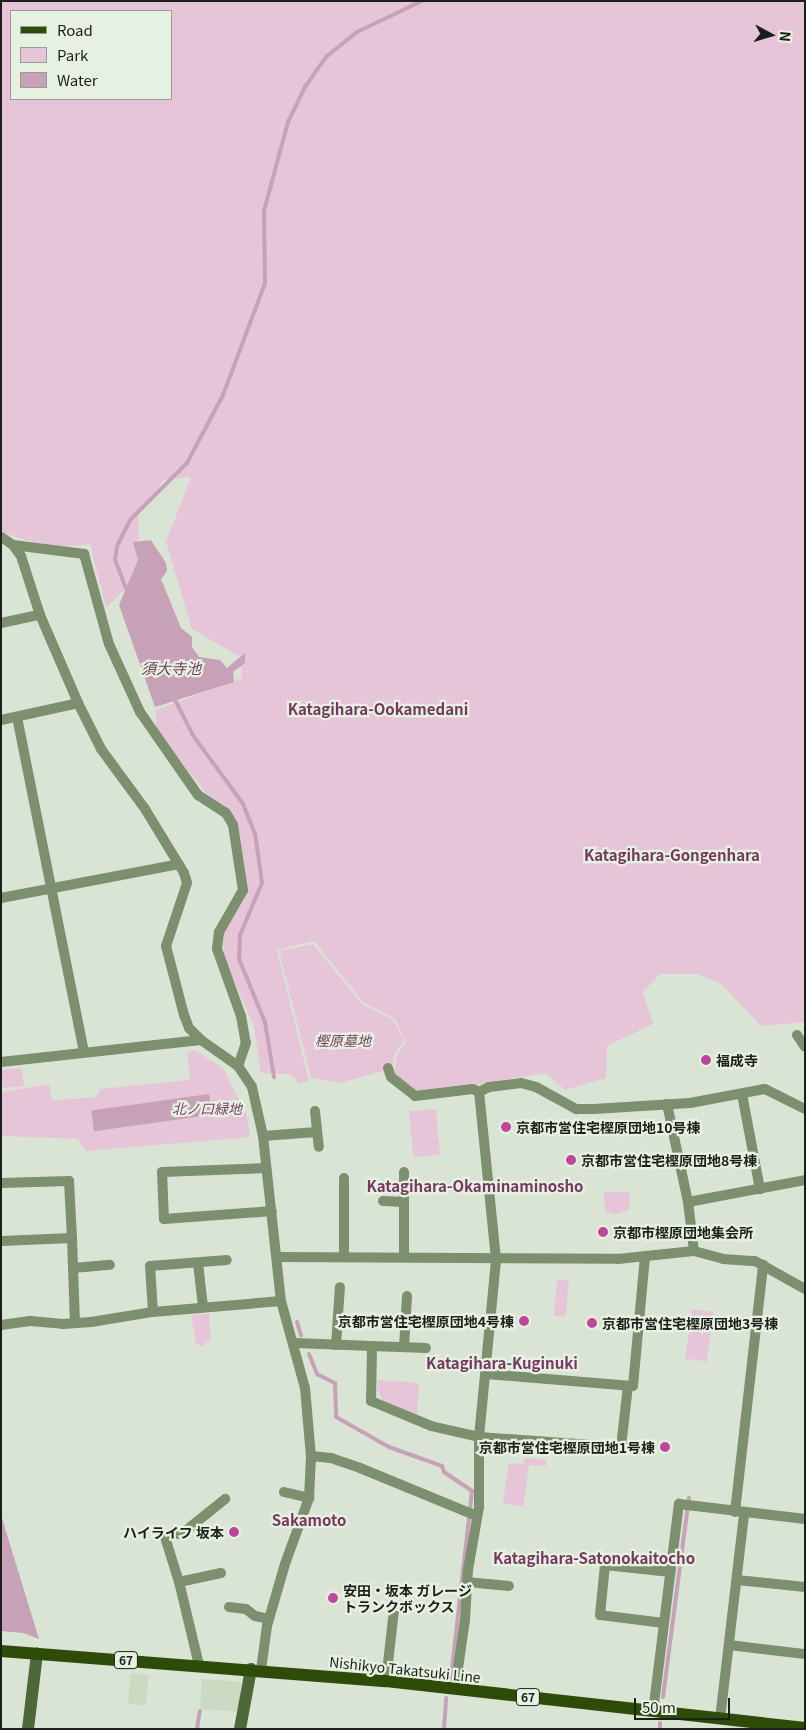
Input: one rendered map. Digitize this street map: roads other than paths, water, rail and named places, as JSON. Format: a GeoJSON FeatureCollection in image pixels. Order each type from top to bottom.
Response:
{"type":"FeatureCollection","features":[{"type":"Feature","properties":{"kind":"main road","name":"Nishikyo Takatsuki Line"},"geometry":{"type":"LineString","coordinates":[[1,1651],[386,1681],[805,1728]]}},
{"type":"Feature","properties":{"kind":"street"},"geometry":{"type":"LineString","coordinates":[[1,538],[13,545],[84,554],[109,644],[140,712],[198,795],[226,813],[233,825],[243,890],[219,932],[217,949],[241,1016],[246,1043],[238,1066]]}},
{"type":"Feature","properties":{"kind":"street"},"geometry":{"type":"LineString","coordinates":[[13,545],[20,556],[40,615],[78,703],[101,749],[150,817],[179,864],[187,883],[166,946],[184,1015],[189,1028],[201,1040],[238,1066],[252,1086],[262,1136],[281,1301],[294,1342],[305,1388],[311,1456],[309,1498],[284,1564],[240,1729]]}},
{"type":"Feature","properties":{"kind":"street"},"geometry":{"type":"LineString","coordinates":[[1,623],[40,615]]}},
{"type":"Feature","properties":{"kind":"street"},"geometry":{"type":"LineString","coordinates":[[1,720],[78,703]]}},
{"type":"Feature","properties":{"kind":"street"},"geometry":{"type":"LineString","coordinates":[[17,717],[84,1052]]}},
{"type":"Feature","properties":{"kind":"street"},"geometry":{"type":"LineString","coordinates":[[1,898],[179,864]]}},
{"type":"Feature","properties":{"kind":"street"},"geometry":{"type":"LineString","coordinates":[[797,1035],[805,1047]]}},
{"type":"Feature","properties":{"kind":"street"},"geometry":{"type":"LineString","coordinates":[[1,1062],[201,1040]]}},
{"type":"Feature","properties":{"kind":"street"},"geometry":{"type":"LineString","coordinates":[[388,1068],[391,1076],[415,1096],[473,1089],[479,1092],[521,1083],[536,1087],[576,1108],[667,1104],[765,1089],[805,1109]]}},
{"type":"Feature","properties":{"kind":"street"},"geometry":{"type":"LineString","coordinates":[[455,1689],[466,1620],[466,1582],[477,1516],[479,1437],[496,1259],[479,1092]]}},
{"type":"Feature","properties":{"kind":"street"},"geometry":{"type":"LineString","coordinates":[[742,1094],[760,1188]]}},
{"type":"Feature","properties":{"kind":"street"},"geometry":{"type":"LineString","coordinates":[[667,1104],[688,1202],[694,1251]]}},
{"type":"Feature","properties":{"kind":"street"},"geometry":{"type":"LineString","coordinates":[[315,1111],[319,1147]]}},
{"type":"Feature","properties":{"kind":"street"},"geometry":{"type":"LineString","coordinates":[[262,1136],[317,1132]]}},
{"type":"Feature","properties":{"kind":"street"},"geometry":{"type":"LineString","coordinates":[[266,1168],[162,1172],[164,1219],[272,1212]]}},
{"type":"Feature","properties":{"kind":"street"},"geometry":{"type":"LineString","coordinates":[[404,1172],[404,1257]]}},
{"type":"Feature","properties":{"kind":"street"},"geometry":{"type":"LineString","coordinates":[[344,1178],[344,1256]]}},
{"type":"Feature","properties":{"kind":"street"},"geometry":{"type":"LineString","coordinates":[[1,1183],[69,1180],[75,1323]]}},
{"type":"Feature","properties":{"kind":"street"},"geometry":{"type":"LineString","coordinates":[[688,1202],[805,1180]]}},
{"type":"Feature","properties":{"kind":"street"},"geometry":{"type":"LineString","coordinates":[[383,1201],[404,1202]]}},
{"type":"Feature","properties":{"kind":"street"},"geometry":{"type":"LineString","coordinates":[[1,1241],[72,1238]]}},
{"type":"Feature","properties":{"kind":"street"},"geometry":{"type":"LineString","coordinates":[[277,1256],[496,1259],[645,1257],[694,1251],[723,1259],[762,1265],[805,1289]]}},
{"type":"Feature","properties":{"kind":"street"},"geometry":{"type":"LineString","coordinates":[[486,1374],[633,1386],[645,1257]]}},
{"type":"Feature","properties":{"kind":"street"},"geometry":{"type":"LineString","coordinates":[[153,1312],[150,1266],[227,1260]]}},
{"type":"Feature","properties":{"kind":"street"},"geometry":{"type":"LineString","coordinates":[[198,1262],[203,1307]]}},
{"type":"Feature","properties":{"kind":"street"},"geometry":{"type":"LineString","coordinates":[[72,1268],[110,1265]]}},
{"type":"Feature","properties":{"kind":"street"},"geometry":{"type":"LineString","coordinates":[[720,1719],[737,1580],[740,1513],[762,1265]]}},
{"type":"Feature","properties":{"kind":"street"},"geometry":{"type":"LineString","coordinates":[[336,1345],[340,1287]]}},
{"type":"Feature","properties":{"kind":"street"},"geometry":{"type":"LineString","coordinates":[[404,1348],[408,1296]]}},
{"type":"Feature","properties":{"kind":"street"},"geometry":{"type":"LineString","coordinates":[[1,1325],[30,1321],[75,1323],[153,1312],[281,1301]]}},
{"type":"Feature","properties":{"kind":"street"},"geometry":{"type":"LineString","coordinates":[[294,1342],[426,1348]]}},
{"type":"Feature","properties":{"kind":"street"},"geometry":{"type":"LineString","coordinates":[[372,1346],[371,1401],[431,1426],[479,1437],[644,1449]]}},
{"type":"Feature","properties":{"kind":"street"},"geometry":{"type":"LineString","coordinates":[[621,1447],[628,1386]]}},
{"type":"Feature","properties":{"kind":"street"},"geometry":{"type":"LineString","coordinates":[[311,1456],[331,1458],[360,1468],[477,1516]]}},
{"type":"Feature","properties":{"kind":"street"},"geometry":{"type":"LineString","coordinates":[[284,1492],[309,1498]]}},
{"type":"Feature","properties":{"kind":"street"},"geometry":{"type":"LineString","coordinates":[[199,1665],[179,1582],[165,1537],[184,1532],[225,1499]]}},
{"type":"Feature","properties":{"kind":"street"},"geometry":{"type":"LineString","coordinates":[[653,1712],[679,1504],[740,1513],[805,1519]]}},
{"type":"Feature","properties":{"kind":"street"},"geometry":{"type":"LineString","coordinates":[[664,1623],[600,1615],[605,1565],[671,1572]]}},
{"type":"Feature","properties":{"kind":"street"},"geometry":{"type":"LineString","coordinates":[[179,1582],[221,1573]]}},
{"type":"Feature","properties":{"kind":"street"},"geometry":{"type":"LineString","coordinates":[[737,1580],[805,1587]]}},
{"type":"Feature","properties":{"kind":"street"},"geometry":{"type":"LineString","coordinates":[[466,1582],[509,1586]]}},
{"type":"Feature","properties":{"kind":"street"},"geometry":{"type":"LineString","coordinates":[[229,1607],[246,1609],[255,1616],[269,1619]]}},
{"type":"Feature","properties":{"kind":"street"},"geometry":{"type":"LineString","coordinates":[[386,1681],[394,1610]]}},
{"type":"Feature","properties":{"kind":"street"},"geometry":{"type":"LineString","coordinates":[[729,1645],[805,1654]]}},
{"type":"Feature","properties":{"kind":"street"},"geometry":{"type":"LineString","coordinates":[[28,1729],[37,1654]]}},
{"type":"Feature","properties":{"kind":"water","name":"須大寺池"},"geometry":{"type":"Polygon","coordinates":[[[151,540],[166,563],[167,571],[161,579],[181,628],[192,637],[192,647],[199,657],[220,660],[227,668],[245,653],[245,663],[233,672],[234,682],[155,707],[119,605],[138,560],[133,542],[151,540]]]}},
{"type":"Feature","properties":{"kind":"water"},"geometry":{"type":"Polygon","coordinates":[[[209,1094],[212,1115],[94,1131],[91,1111],[209,1094]]]}},
{"type":"Feature","properties":{"kind":"water"},"geometry":{"type":"Polygon","coordinates":[[[1,1515],[39,1639],[23,1633],[1,1631],[1,1515]]]}},
{"type":"Feature","properties":{"kind":"waterway"},"geometry":{"type":"LineString","coordinates":[[127,591],[115,560],[117,546],[131,519],[187,463],[223,395],[265,283],[264,211],[288,122],[305,87],[326,57],[357,32],[422,1]]}},
{"type":"Feature","properties":{"kind":"waterway"},"geometry":{"type":"LineString","coordinates":[[175,700],[192,734],[243,804],[255,833],[262,883],[240,935],[239,959],[265,1022],[274,1077]]}},
{"type":"Feature","properties":{"kind":"waterway"},"geometry":{"type":"LineString","coordinates":[[297,1322],[301,1335]]}},
{"type":"Feature","properties":{"kind":"waterway"},"geometry":{"type":"LineString","coordinates":[[309,1354],[317,1374],[335,1383],[336,1417],[389,1447],[442,1466],[444,1472],[472,1491],[451,1678]]}},
{"type":"Feature","properties":{"kind":"waterway"},"geometry":{"type":"LineString","coordinates":[[663,1697],[689,1498]]}},
{"type":"Feature","properties":{"kind":"waterway"},"geometry":{"type":"LineString","coordinates":[[444,1729],[446,1698]]}},
{"type":"Feature","properties":{"kind":"waterway"},"geometry":{"type":"LineString","coordinates":[[197,1729],[200,1711]]}},
{"type":"Feature","properties":{"kind":"waterway"},"geometry":{"type":"LineString","coordinates":[[660,1723],[660,1729]]}},
{"type":"Feature","properties":{"kind":"place","name":"福成寺"},"geometry":{"type":"Point","coordinates":[706,1060]}},
{"type":"Feature","properties":{"kind":"place","name":"京都市営住宅樫原団地10号棟"},"geometry":{"type":"Point","coordinates":[506,1127]}},
{"type":"Feature","properties":{"kind":"place","name":"京都市営住宅樫原団地8号棟"},"geometry":{"type":"Point","coordinates":[571,1160]}},
{"type":"Feature","properties":{"kind":"place","name":"京都市樫原団地集会所"},"geometry":{"type":"Point","coordinates":[603,1232]}},
{"type":"Feature","properties":{"kind":"place","name":"京都市営住宅樫原団地4号棟"},"geometry":{"type":"Point","coordinates":[524,1321]}},
{"type":"Feature","properties":{"kind":"place","name":"京都市営住宅樫原団地3号棟"},"geometry":{"type":"Point","coordinates":[592,1323]}},
{"type":"Feature","properties":{"kind":"place","name":"京都市営住宅樫原団地1号棟"},"geometry":{"type":"Point","coordinates":[665,1447]}},
{"type":"Feature","properties":{"kind":"place","name":"ハイライフ 坂本"},"geometry":{"type":"Point","coordinates":[234,1532]}},
{"type":"Feature","properties":{"kind":"place","name":"安田・坂本 ガレージ トランクボックス"},"geometry":{"type":"Point","coordinates":[333,1598]}},
{"type":"Feature","properties":{"kind":"district","name":"Katagihara-Ookamedani"},"geometry":{"type":"Point","coordinates":[378,709]}},
{"type":"Feature","properties":{"kind":"district","name":"Katagihara-Gongenhara"},"geometry":{"type":"Point","coordinates":[672,855]}},
{"type":"Feature","properties":{"kind":"district","name":"Katagihara-Okaminaminosho"},"geometry":{"type":"Point","coordinates":[475,1186]}},
{"type":"Feature","properties":{"kind":"district","name":"Katagihara-Kuginuki"},"geometry":{"type":"Point","coordinates":[502,1363]}},
{"type":"Feature","properties":{"kind":"district","name":"Sakamoto"},"geometry":{"type":"Point","coordinates":[309,1520]}},
{"type":"Feature","properties":{"kind":"district","name":"Katagihara-Satonokaitocho"},"geometry":{"type":"Point","coordinates":[594,1558]}},
{"type":"Feature","properties":{"kind":"park label","name":"樫原墓地"},"geometry":{"type":"Point","coordinates":[343,1040]}},
{"type":"Feature","properties":{"kind":"park label","name":"北ノ口緑地"},"geometry":{"type":"Point","coordinates":[207,1108]}}]}
